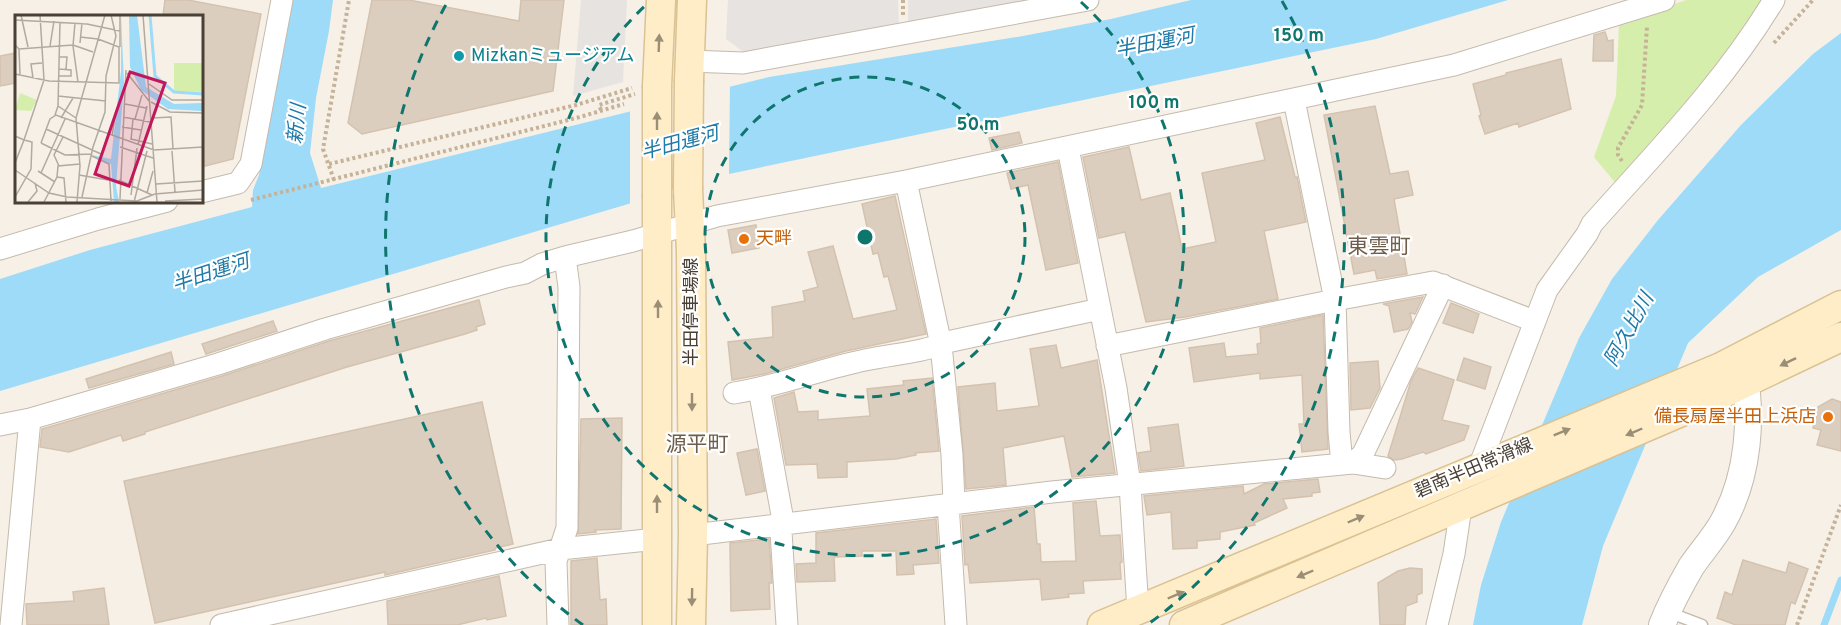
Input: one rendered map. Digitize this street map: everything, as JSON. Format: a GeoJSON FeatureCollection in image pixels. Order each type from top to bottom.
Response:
{"type":"FeatureCollection","features":[{"type":"Feature","properties":{"kind":"main road","name":"半田停車場線"},"geometry":{"type":"LineString","coordinates":[[657,625],[658,234],[657,198],[643,88],[661,0]]}},
{"type":"Feature","properties":{"kind":"main road","name":"半田停車場線"},"geometry":{"type":"LineString","coordinates":[[691,625],[692,252],[688,189],[692,0]]}},
{"type":"Feature","properties":{"kind":"main road","name":"碧南半田常滑線"},"geometry":{"type":"LineString","coordinates":[[1184,625],[1222,618],[1493,492],[1707,401],[1736,369],[1841,305]]}},
{"type":"Feature","properties":{"kind":"main road","name":"碧南半田常滑線"},"geometry":{"type":"LineString","coordinates":[[1102,625],[1508,454],[1736,369],[1841,337]]}},
{"type":"Feature","properties":{"kind":"street"},"geometry":{"type":"LineString","coordinates":[[202,192],[238,183],[251,164],[282,0]]}},
{"type":"Feature","properties":{"kind":"street"},"geometry":{"type":"LineString","coordinates":[[689,71],[1088,0]]}},
{"type":"Feature","properties":{"kind":"street"},"geometry":{"type":"LineString","coordinates":[[0,425],[30,419],[218,364],[325,329],[525,273],[542,264],[565,257],[658,234],[717,216],[1068,148],[1454,65],[1664,0]]}},
{"type":"Feature","properties":{"kind":"street"},"geometry":{"type":"LineString","coordinates":[[1479,467],[1547,290],[1592,224],[1704,99],[1754,33],[1774,0]]}},
{"type":"Feature","properties":{"kind":"street"},"geometry":{"type":"LineString","coordinates":[[1294,100],[1335,300],[1347,463]]}},
{"type":"Feature","properties":{"kind":"street"},"geometry":{"type":"LineString","coordinates":[[1068,148],[1116,388],[1130,485],[1138,610]]}},
{"type":"Feature","properties":{"kind":"street"},"geometry":{"type":"LineString","coordinates":[[906,181],[941,345],[952,455],[951,504],[957,625]]}},
{"type":"Feature","properties":{"kind":"street"},"geometry":{"type":"LineString","coordinates":[[0,249],[163,202]]}},
{"type":"Feature","properties":{"kind":"street"},"geometry":{"type":"LineString","coordinates":[[558,625],[556,561],[567,528],[569,298],[565,257]]}},
{"type":"Feature","properties":{"kind":"street"},"geometry":{"type":"LineString","coordinates":[[1107,346],[1433,282],[1534,321]]}},
{"type":"Feature","properties":{"kind":"street"},"geometry":{"type":"LineString","coordinates":[[1347,463],[1363,454],[1443,285]]}},
{"type":"Feature","properties":{"kind":"street"},"geometry":{"type":"LineString","coordinates":[[734,393],[759,389],[863,360],[1100,309]]}},
{"type":"Feature","properties":{"kind":"street"},"geometry":{"type":"LineString","coordinates":[[1665,618],[1692,567],[1723,522],[1741,479],[1748,422],[1736,369]]}},
{"type":"Feature","properties":{"kind":"street"},"geometry":{"type":"LineString","coordinates":[[759,389],[782,515],[787,625]]}},
{"type":"Feature","properties":{"kind":"street"},"geometry":{"type":"LineString","coordinates":[[11,625],[30,419]]}},
{"type":"Feature","properties":{"kind":"street"},"geometry":{"type":"LineString","coordinates":[[693,535],[951,504],[1347,463],[1385,468]]}},
{"type":"Feature","properties":{"kind":"street"},"geometry":{"type":"LineString","coordinates":[[1437,625],[1454,554],[1461,507]]}},
{"type":"Feature","properties":{"kind":"street"},"geometry":{"type":"LineString","coordinates":[[221,625],[560,549],[657,540]]}},
{"type":"Feature","properties":{"kind":"lane"},"geometry":{"type":"LineString","coordinates":[[1665,618],[1702,625]]}},
{"type":"Feature","properties":{"kind":"path"},"geometry":{"type":"LineString","coordinates":[[334,180],[323,149],[349,0]]}},
{"type":"Feature","properties":{"kind":"path"},"geometry":{"type":"LineString","coordinates":[[1773,44],[1813,0]]}},
{"type":"Feature","properties":{"kind":"path"},"geometry":{"type":"LineString","coordinates":[[1637,174],[1621,161],[1618,148],[1642,105],[1647,25],[1641,9]]}},
{"type":"Feature","properties":{"kind":"path"},"geometry":{"type":"LineString","coordinates":[[329,164],[643,88]]}},
{"type":"Feature","properties":{"kind":"path"},"geometry":{"type":"LineString","coordinates":[[601,111],[599,105],[643,88]]}},
{"type":"Feature","properties":{"kind":"path"},"geometry":{"type":"LineString","coordinates":[[251,200],[624,104]]}},
{"type":"Feature","properties":{"kind":"path"},"geometry":{"type":"LineString","coordinates":[[1797,625],[1841,505]]}},
{"type":"Feature","properties":{"kind":"green space"},"geometry":{"type":"Polygon","coordinates":[[[1686,0],[1762,0],[1749,26],[1618,186],[1594,157],[1616,96],[1619,24],[1686,0]]]}},
{"type":"Feature","properties":{"kind":"shaded area"},"geometry":{"type":"Polygon","coordinates":[[[581,0],[627,0],[623,82],[573,96],[581,0]]]}},
{"type":"Feature","properties":{"kind":"shaded area"},"geometry":{"type":"Polygon","coordinates":[[[728,0],[898,0],[899,27],[745,53],[726,39],[728,0]]]}},
{"type":"Feature","properties":{"kind":"shaded area"},"geometry":{"type":"Polygon","coordinates":[[[908,0],[1062,0],[908,24],[908,0]]]}},
{"type":"Feature","properties":{"kind":"water"},"geometry":{"type":"Polygon","coordinates":[[[290,0],[333,0],[316,98],[310,153],[321,188],[769,77],[1023,36],[1111,19],[1191,0],[1508,0],[1376,39],[729,174],[0,391],[0,279],[90,250],[252,207],[253,190],[259,175],[290,0]]]}},
{"type":"Feature","properties":{"kind":"water","name":"阿久比川"},"geometry":{"type":"Polygon","coordinates":[[[1841,33],[1841,230],[1758,277],[1688,343],[1603,546],[1582,625],[1473,625],[1481,585],[1501,522],[1579,338],[1612,279],[1658,220],[1741,125],[1813,54],[1841,33]]]}},
{"type":"Feature","properties":{"kind":"pier"},"geometry":{"type":"Polygon","coordinates":[[[730,83],[729,178],[630,207],[630,108],[730,83]]]}},
{"type":"Feature","properties":{"kind":"building"},"geometry":{"type":"Polygon","coordinates":[[[165,0],[188,0],[261,14],[233,159],[202,167],[202,15],[163,15],[165,0]]]}},
{"type":"Feature","properties":{"kind":"building","name":"Mizkanミュージアム"},"geometry":{"type":"Polygon","coordinates":[[[372,0],[409,0],[519,21],[521,0],[564,0],[553,91],[362,134],[348,123],[372,0]]]}},
{"type":"Feature","properties":{"kind":"building"},"geometry":{"type":"Polygon","coordinates":[[[1605,32],[1608,41],[1613,40],[1613,61],[1593,61],[1594,35],[1605,32]]]}},
{"type":"Feature","properties":{"kind":"building"},"geometry":{"type":"Polygon","coordinates":[[[15,53],[15,83],[0,86],[0,56],[15,53]]]}},
{"type":"Feature","properties":{"kind":"building"},"geometry":{"type":"Polygon","coordinates":[[[1561,59],[1571,109],[1519,127],[1518,123],[1485,134],[1473,84],[1561,59]]]}},
{"type":"Feature","properties":{"kind":"building"},"geometry":{"type":"Polygon","coordinates":[[[1375,106],[1390,174],[1408,171],[1413,195],[1394,199],[1407,274],[1377,279],[1375,270],[1354,274],[1324,115],[1375,106]]]}},
{"type":"Feature","properties":{"kind":"building"},"geometry":{"type":"Polygon","coordinates":[[[1280,117],[1295,177],[1297,177],[1306,222],[1264,231],[1278,299],[1146,322],[1125,232],[1099,238],[1083,157],[1129,147],[1141,200],[1170,193],[1182,249],[1216,242],[1202,173],[1265,160],[1256,123],[1280,117]]]}},
{"type":"Feature","properties":{"kind":"building"},"geometry":{"type":"Polygon","coordinates":[[[1019,132],[1022,143],[992,150],[989,138],[1019,132]]]}},
{"type":"Feature","properties":{"kind":"building"},"geometry":{"type":"Polygon","coordinates":[[[1058,162],[1078,263],[1046,270],[1028,185],[1011,189],[1007,173],[1058,162]]]}},
{"type":"Feature","properties":{"kind":"building"},"geometry":{"type":"Polygon","coordinates":[[[895,196],[926,334],[846,351],[764,374],[732,380],[728,342],[773,337],[772,307],[805,301],[803,291],[818,287],[808,252],[833,246],[853,319],[897,310],[888,276],[884,277],[878,253],[873,254],[862,204],[895,196]]]}},
{"type":"Feature","properties":{"kind":"building","name":"天畔"},"geometry":{"type":"Polygon","coordinates":[[[756,225],[759,248],[732,253],[728,230],[756,225]]]}},
{"type":"Feature","properties":{"kind":"building"},"geometry":{"type":"Polygon","coordinates":[[[1423,297],[1415,314],[1410,313],[1412,322],[1408,329],[1394,332],[1389,306],[1383,304],[1423,297]]]}},
{"type":"Feature","properties":{"kind":"building"},"geometry":{"type":"Polygon","coordinates":[[[479,300],[485,324],[476,327],[477,330],[347,367],[123,441],[121,435],[69,452],[40,447],[42,429],[222,376],[329,341],[479,300]]]}},
{"type":"Feature","properties":{"kind":"building"},"geometry":{"type":"Polygon","coordinates":[[[1451,303],[1479,314],[1473,333],[1443,323],[1451,303]]]}},
{"type":"Feature","properties":{"kind":"building"},"geometry":{"type":"Polygon","coordinates":[[[1323,315],[1328,449],[1302,452],[1299,424],[1304,424],[1302,375],[1260,379],[1260,373],[1194,382],[1189,348],[1224,343],[1226,357],[1258,354],[1257,344],[1261,343],[1260,328],[1323,315]]]}},
{"type":"Feature","properties":{"kind":"building"},"geometry":{"type":"Polygon","coordinates":[[[273,321],[277,331],[206,354],[202,344],[273,321]]]}},
{"type":"Feature","properties":{"kind":"building"},"geometry":{"type":"Polygon","coordinates":[[[1056,345],[1061,368],[1097,360],[1115,473],[1072,477],[1064,436],[1003,448],[1006,485],[966,489],[958,387],[995,383],[997,411],[1039,406],[1030,349],[1056,345]]]}},
{"type":"Feature","properties":{"kind":"building"},"geometry":{"type":"Polygon","coordinates":[[[171,352],[174,364],[89,388],[86,379],[171,352]]]}},
{"type":"Feature","properties":{"kind":"building"},"geometry":{"type":"Polygon","coordinates":[[[1464,358],[1491,367],[1485,389],[1457,380],[1464,358]]]}},
{"type":"Feature","properties":{"kind":"building"},"geometry":{"type":"Polygon","coordinates":[[[1378,361],[1380,388],[1370,408],[1351,410],[1350,363],[1378,361]]]}},
{"type":"Feature","properties":{"kind":"building"},"geometry":{"type":"Polygon","coordinates":[[[1418,368],[1454,380],[1442,420],[1469,426],[1464,440],[1426,454],[1423,452],[1394,460],[1388,456],[1411,381],[1418,368]]]}},
{"type":"Feature","properties":{"kind":"building"},"geometry":{"type":"Polygon","coordinates":[[[932,378],[939,451],[915,453],[916,455],[896,459],[847,462],[847,477],[818,478],[817,464],[786,465],[774,398],[794,392],[798,412],[818,411],[818,420],[870,416],[867,389],[904,385],[903,381],[932,378]]]}},
{"type":"Feature","properties":{"kind":"building","name":"備長扇屋半田上浜店"},"geometry":{"type":"Polygon","coordinates":[[[1832,399],[1841,402],[1841,451],[1817,445],[1821,430],[1813,428],[1818,407],[1832,399]]]}},
{"type":"Feature","properties":{"kind":"building"},"geometry":{"type":"Polygon","coordinates":[[[482,402],[513,544],[385,575],[385,572],[155,623],[124,481],[482,402]]]}},
{"type":"Feature","properties":{"kind":"building"},"geometry":{"type":"Polygon","coordinates":[[[622,418],[621,529],[595,530],[596,532],[578,534],[581,419],[622,418]]]}},
{"type":"Feature","properties":{"kind":"building"},"geometry":{"type":"Polygon","coordinates":[[[1178,424],[1184,466],[1141,471],[1138,453],[1151,451],[1148,428],[1178,424]]]}},
{"type":"Feature","properties":{"kind":"building"},"geometry":{"type":"Polygon","coordinates":[[[757,449],[765,491],[746,495],[737,453],[757,449]]]}},
{"type":"Feature","properties":{"kind":"building"},"geometry":{"type":"Polygon","coordinates":[[[1318,479],[1320,492],[1312,493],[1312,496],[1283,499],[1287,508],[1254,523],[1255,525],[1220,532],[1220,539],[1197,541],[1197,548],[1173,549],[1171,512],[1147,515],[1144,496],[1243,486],[1244,494],[1264,484],[1318,479]]]}},
{"type":"Feature","properties":{"kind":"building"},"geometry":{"type":"Polygon","coordinates":[[[1096,501],[1100,536],[1120,535],[1121,579],[1083,581],[1084,593],[1042,600],[1040,579],[970,583],[968,564],[965,565],[962,516],[1034,507],[1041,562],[1076,561],[1073,503],[1096,501]]]}},
{"type":"Feature","properties":{"kind":"building"},"geometry":{"type":"Polygon","coordinates":[[[936,519],[939,563],[913,565],[914,574],[897,575],[896,551],[862,551],[862,556],[834,557],[835,581],[797,582],[796,564],[816,563],[816,533],[936,519]]]}},
{"type":"Feature","properties":{"kind":"building"},"geometry":{"type":"Polygon","coordinates":[[[769,539],[772,583],[769,583],[770,609],[731,611],[730,543],[769,539]]]}},
{"type":"Feature","properties":{"kind":"building"},"geometry":{"type":"Polygon","coordinates":[[[597,558],[600,600],[606,599],[607,625],[571,625],[571,561],[597,558]]]}},
{"type":"Feature","properties":{"kind":"building"},"geometry":{"type":"Polygon","coordinates":[[[1743,560],[1786,573],[1789,562],[1808,569],[1795,604],[1791,602],[1785,625],[1736,625],[1717,618],[1725,592],[1732,595],[1743,560]]]}},
{"type":"Feature","properties":{"kind":"building"},"geometry":{"type":"Polygon","coordinates":[[[1410,568],[1422,569],[1422,593],[1417,595],[1417,602],[1406,606],[1405,625],[1380,625],[1378,583],[1398,571],[1410,568]]]}},
{"type":"Feature","properties":{"kind":"building"},"geometry":{"type":"Polygon","coordinates":[[[499,576],[506,616],[457,625],[388,625],[387,601],[499,576]]]}},
{"type":"Feature","properties":{"kind":"building"},"geometry":{"type":"Polygon","coordinates":[[[104,588],[109,625],[27,625],[26,604],[74,601],[73,592],[104,588]]]}},
{"type":"Feature","properties":{"kind":"waterway"},"geometry":{"type":"LineString","coordinates":[[1824,625],[1841,580]]}},
{"type":"Feature","properties":{"kind":"place","name":"Mizkanミュージアム"},"geometry":{"type":"Point","coordinates":[459,56]}},
{"type":"Feature","properties":{"kind":"place","name":"天畔"},"geometry":{"type":"Point","coordinates":[744,239]}},
{"type":"Feature","properties":{"kind":"place","name":"備長扇屋半田上浜店"},"geometry":{"type":"Point","coordinates":[1828,417]}},
{"type":"Feature","properties":{"kind":"district","name":"東雲町"},"geometry":{"type":"Point","coordinates":[1379,247]}},
{"type":"Feature","properties":{"kind":"district","name":"源平町"},"geometry":{"type":"Point","coordinates":[697,445]}},
{"type":"Feature","properties":{"kind":"water label","name":"半田運河"},"geometry":{"type":"Point","coordinates":[1155,44]}},
{"type":"Feature","properties":{"kind":"water label","name":"新川"},"geometry":{"type":"Point","coordinates":[298,124]}},
{"type":"Feature","properties":{"kind":"water label","name":"半田運河"},"geometry":{"type":"Point","coordinates":[680,144]}},
{"type":"Feature","properties":{"kind":"water label","name":"半田運河"},"geometry":{"type":"Point","coordinates":[211,274]}}]}
